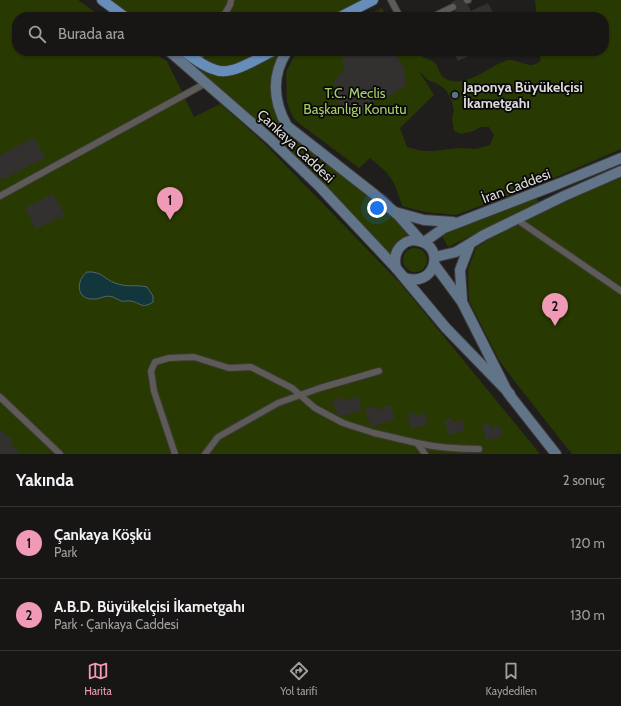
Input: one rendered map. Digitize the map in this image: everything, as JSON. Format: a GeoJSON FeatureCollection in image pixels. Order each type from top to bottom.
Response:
{"type":"FeatureCollection","features":[{"type":"Feature","properties":{"kind":"main road"},"geometry":{"type":"LineString","coordinates":[[102,0],[118,12]]}},
{"type":"Feature","properties":{"kind":"main road"},"geometry":{"type":"LineString","coordinates":[[350,12],[374,0]]}},
{"type":"Feature","properties":{"kind":"main road","name":"Çankaya Caddesi"},"geometry":{"type":"LineString","coordinates":[[175,56],[269,138],[303,171],[396,268],[446,328],[509,394],[556,454]]}},
{"type":"Feature","properties":{"kind":"main road"},"geometry":{"type":"LineString","coordinates":[[192,56],[214,70],[228,72],[262,56]]}},
{"type":"Feature","properties":{"kind":"main road","name":"Çankaya Caddesi"},"geometry":{"type":"LineString","coordinates":[[284,56],[277,70],[275,86],[282,116],[287,126],[374,194],[393,211],[422,242],[429,246],[433,251],[434,260],[462,302],[509,394]]}},
{"type":"Feature","properties":{"kind":"main road","name":"İran Caddesi"},"geometry":{"type":"LineString","coordinates":[[422,242],[444,228],[458,222],[621,158]]}},
{"type":"Feature","properties":{"kind":"main road","name":"İran Caddesi"},"geometry":{"type":"LineString","coordinates":[[434,260],[456,252],[484,235],[516,219],[621,171]]}},
{"type":"Feature","properties":{"kind":"main road"},"geometry":{"type":"LineString","coordinates":[[393,211],[424,220],[458,222]]}},
{"type":"Feature","properties":{"kind":"main road"},"geometry":{"type":"LineString","coordinates":[[396,268],[396,254],[404,243],[410,240],[422,242]]}},
{"type":"Feature","properties":{"kind":"main road"},"geometry":{"type":"LineString","coordinates":[[462,302],[460,270],[470,243]]}},
{"type":"Feature","properties":{"kind":"main road"},"geometry":{"type":"LineString","coordinates":[[405,278],[418,280],[424,278],[429,274],[434,260]]}},
{"type":"Feature","properties":{"kind":"lane"},"geometry":{"type":"LineString","coordinates":[[226,12],[231,0]]}},
{"type":"Feature","properties":{"kind":"lane"},"geometry":{"type":"LineString","coordinates":[[390,0],[397,12]]}},
{"type":"Feature","properties":{"kind":"lane"},"geometry":{"type":"LineString","coordinates":[[442,12],[453,7]]}},
{"type":"Feature","properties":{"kind":"lane"},"geometry":{"type":"LineString","coordinates":[[198,60],[200,56]]}},
{"type":"Feature","properties":{"kind":"lane"},"geometry":{"type":"LineString","coordinates":[[0,196],[206,83]]}},
{"type":"Feature","properties":{"kind":"lane"},"geometry":{"type":"LineString","coordinates":[[516,219],[621,291]]}},
{"type":"Feature","properties":{"kind":"lane"},"geometry":{"type":"LineString","coordinates":[[175,454],[154,391],[151,371],[155,362],[169,358],[194,357],[228,368],[251,367],[292,388],[315,408],[343,423],[374,433],[402,438],[417,443],[456,450],[479,449]]}},
{"type":"Feature","properties":{"kind":"lane"},"geometry":{"type":"LineString","coordinates":[[205,454],[218,438],[278,403],[320,388],[379,370]]}},
{"type":"Feature","properties":{"kind":"lane"},"geometry":{"type":"LineString","coordinates":[[0,397],[60,454]]}},
{"type":"Feature","properties":{"kind":"lane"},"geometry":{"type":"LineString","coordinates":[[417,443],[425,454]]}},
{"type":"Feature","properties":{"kind":"green space"},"geometry":{"type":"Polygon","coordinates":[[[0,0],[78,0],[95,12],[12,12],[12,56],[158,56],[167,61],[194,117],[220,104],[263,142],[401,284],[540,454],[0,454],[0,0]]]}},
{"type":"Feature","properties":{"kind":"green space"},"geometry":{"type":"Polygon","coordinates":[[[102,0],[373,0],[350,12],[118,12],[102,0]]]}},
{"type":"Feature","properties":{"kind":"green space","name":"T.C. Meclis Başkanlığı Konutu"},"geometry":{"type":"Polygon","coordinates":[[[535,0],[621,0],[621,149],[556,177],[456,215],[425,212],[402,206],[397,190],[387,173],[370,158],[359,168],[296,121],[287,102],[286,72],[294,56],[422,56],[435,63],[443,77],[457,81],[472,78],[508,60],[533,65],[541,60],[541,56],[609,56],[609,12],[536,12],[535,0]],[[419,71],[434,95],[400,128],[407,147],[422,151],[433,151],[460,148],[476,149],[490,145],[494,135],[489,127],[480,127],[474,131],[461,134],[454,131],[452,119],[454,110],[451,99],[446,90],[438,84],[428,80],[419,71]]]}},
{"type":"Feature","properties":{"kind":"green space"},"geometry":{"type":"Polygon","coordinates":[[[382,8],[384,12],[374,12],[382,8]]]}},
{"type":"Feature","properties":{"kind":"green space"},"geometry":{"type":"Polygon","coordinates":[[[175,56],[284,56],[277,70],[281,116],[424,242],[410,241],[395,261],[320,187],[175,56]]]}},
{"type":"Feature","properties":{"kind":"green space"},"geometry":{"type":"Polygon","coordinates":[[[621,177],[621,454],[572,454],[499,360],[469,301],[468,270],[476,248],[494,236],[621,177]]]}},
{"type":"Feature","properties":{"kind":"green space"},"geometry":{"type":"Polygon","coordinates":[[[536,197],[539,202],[448,247],[441,234],[536,197]]]}},
{"type":"Feature","properties":{"kind":"green space"},"geometry":{"type":"Polygon","coordinates":[[[415,248],[424,251],[427,260],[424,269],[415,272],[406,269],[403,260],[406,251],[415,248]]]}},
{"type":"Feature","properties":{"kind":"water"},"geometry":{"type":"Polygon","coordinates":[[[87,272],[100,274],[111,281],[128,286],[147,287],[153,296],[153,302],[143,305],[129,301],[121,301],[110,296],[95,299],[87,298],[80,293],[79,288],[83,275],[87,272]]]}},
{"type":"Feature","properties":{"kind":"building"},"geometry":{"type":"Polygon","coordinates":[[[456,0],[466,0],[471,11],[488,3],[492,12],[456,12],[451,2],[456,0]]]}},
{"type":"Feature","properties":{"kind":"building"},"geometry":{"type":"Polygon","coordinates":[[[342,56],[396,56],[406,72],[403,74],[407,80],[404,82],[406,86],[386,98],[383,91],[370,98],[374,106],[353,119],[346,106],[342,108],[332,91],[337,88],[333,82],[338,79],[337,76],[344,72],[342,67],[345,66],[342,61],[344,60],[342,56]]]}},
{"type":"Feature","properties":{"kind":"building"},"geometry":{"type":"Polygon","coordinates":[[[456,56],[468,56],[458,61],[456,56]]]}},
{"type":"Feature","properties":{"kind":"building"},"geometry":{"type":"Polygon","coordinates":[[[34,137],[45,158],[2,180],[0,177],[0,155],[34,137]]]}},
{"type":"Feature","properties":{"kind":"building"},"geometry":{"type":"Polygon","coordinates":[[[53,194],[65,215],[36,229],[25,208],[53,194]]]}},
{"type":"Feature","properties":{"kind":"building"},"geometry":{"type":"Polygon","coordinates":[[[358,396],[362,410],[338,417],[332,400],[342,397],[343,401],[358,396]]]}},
{"type":"Feature","properties":{"kind":"building"},"geometry":{"type":"Polygon","coordinates":[[[391,405],[395,419],[371,427],[365,409],[375,406],[376,410],[391,405]]]}},
{"type":"Feature","properties":{"kind":"building"},"geometry":{"type":"Polygon","coordinates":[[[414,412],[416,416],[425,413],[428,424],[411,429],[407,414],[414,412]]]}},
{"type":"Feature","properties":{"kind":"building"},"geometry":{"type":"Polygon","coordinates":[[[451,418],[453,422],[462,420],[465,430],[449,435],[444,420],[451,418]]]}},
{"type":"Feature","properties":{"kind":"building"},"geometry":{"type":"Polygon","coordinates":[[[489,423],[491,428],[500,425],[503,436],[486,441],[482,425],[489,423]]]}},
{"type":"Feature","properties":{"kind":"building"},"geometry":{"type":"Polygon","coordinates":[[[0,429],[13,440],[10,444],[19,452],[17,454],[0,454],[0,429]]]}},
{"type":"Feature","properties":{"kind":"place","name":"Japonya Büyükelçisi İkametgahı"},"geometry":{"type":"Point","coordinates":[455,95]}},
{"type":"Feature","properties":{"kind":"place","name":"Çankaya Köşkü"},"geometry":{"type":"Point","coordinates":[170,220]}},
{"type":"Feature","properties":{"kind":"place","name":"A.B.D. Büyükelçisi İkametgahı"},"geometry":{"type":"Point","coordinates":[555,326]}}]}
